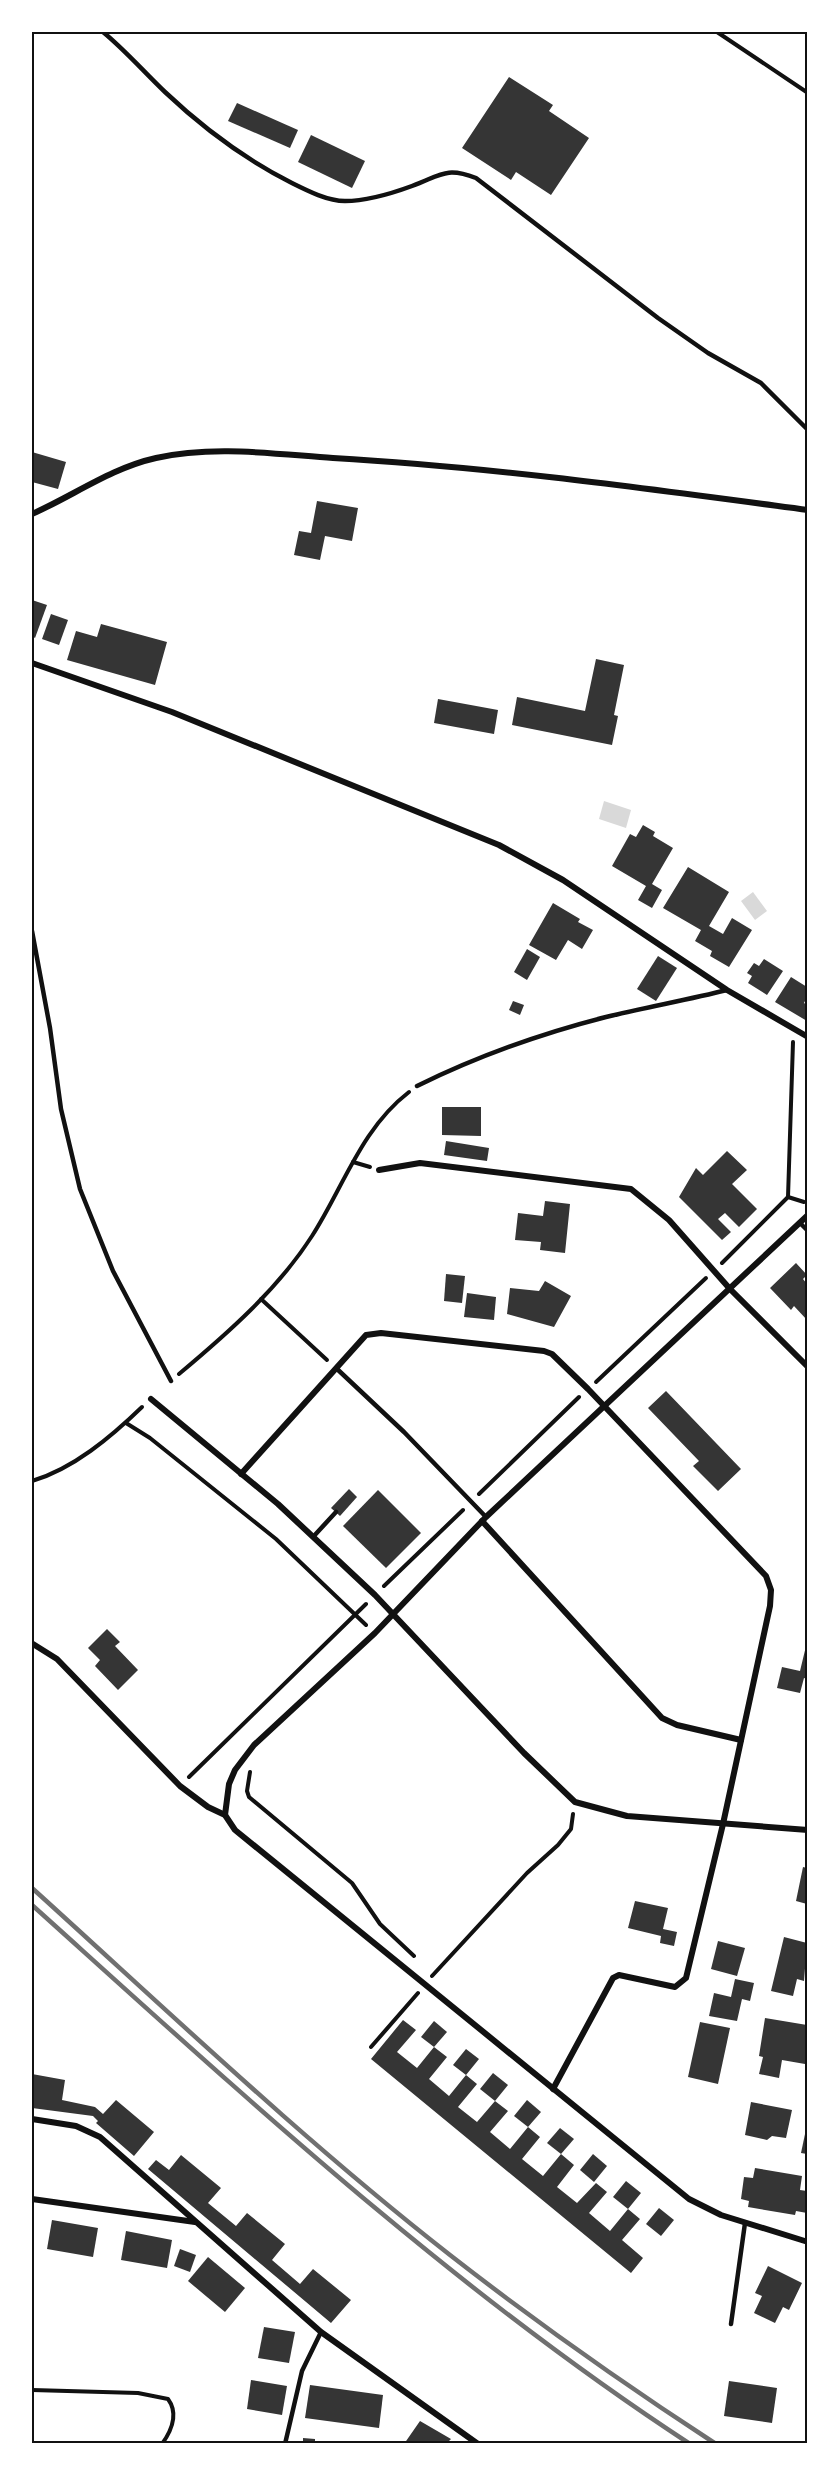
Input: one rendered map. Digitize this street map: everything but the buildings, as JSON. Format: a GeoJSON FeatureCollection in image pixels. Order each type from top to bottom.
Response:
{"type":"FeatureCollection","features":[{"type":"Feature","properties":{"kind":"street"},"geometry":{"type":"LineString","coordinates":[[32,513],[138,462],[184,454],[227,452],[413,463],[615,484],[807,510]]}},
{"type":"Feature","properties":{"kind":"street"},"geometry":{"type":"LineString","coordinates":[[32,663],[172,712],[499,845],[563,880],[727,990],[807,1037]]}},
{"type":"Feature","properties":{"kind":"street"},"geometry":{"type":"LineString","coordinates":[[379,1170],[420,1163],[631,1189],[669,1220],[730,1289],[807,1367]]}},
{"type":"Feature","properties":{"kind":"street"},"geometry":{"type":"LineString","coordinates":[[225,1815],[229,1784],[235,1770],[254,1745],[375,1633],[484,1519],[807,1215]]}},
{"type":"Feature","properties":{"kind":"street"},"geometry":{"type":"LineString","coordinates":[[241,1474],[366,1335],[381,1333],[544,1351],[552,1354],[588,1389],[766,1576],[771,1590],[770,1606],[723,1824],[686,1978],[675,1988],[619,1975],[613,1978],[554,2089]]}},
{"type":"Feature","properties":{"kind":"street"},"geometry":{"type":"LineString","coordinates":[[151,1399],[241,1474],[375,1595],[524,1753],[575,1802],[627,1816],[807,1830]]}},
{"type":"Feature","properties":{"kind":"street"},"geometry":{"type":"LineString","coordinates":[[484,1519],[662,1719],[677,1725],[741,1740]]}},
{"type":"Feature","properties":{"kind":"street"},"geometry":{"type":"LineString","coordinates":[[33,1644],[57,1659],[180,1786],[208,1807],[225,1815],[235,1830],[689,2199],[721,2215],[807,2242]]}},
{"type":"Feature","properties":{"kind":"street"},"geometry":{"type":"LineString","coordinates":[[32,2119],[89,2130],[321,2332],[478,2444]]}},
{"type":"Feature","properties":{"kind":"street"},"geometry":{"type":"LineString","coordinates":[[32,2199],[196,2222]]}},
{"type":"Feature","properties":{"kind":"lane"},"geometry":{"type":"LineString","coordinates":[[103,32],[165,93],[227,146],[263,168],[325,197],[345,201],[387,192],[412,186],[443,171],[459,171],[476,178],[658,318],[708,353],[761,383],[807,430]]}},
{"type":"Feature","properties":{"kind":"lane"},"geometry":{"type":"LineString","coordinates":[[32,931],[50,1028],[61,1109],[80,1189],[114,1271],[171,1381]]}},
{"type":"Feature","properties":{"kind":"lane"},"geometry":{"type":"LineString","coordinates":[[417,1086],[441,1074],[529,1041],[595,1020],[727,990]]}},
{"type":"Feature","properties":{"kind":"lane"},"geometry":{"type":"LineString","coordinates":[[800,1223],[807,1231]]}},
{"type":"Feature","properties":{"kind":"lane"},"geometry":{"type":"LineString","coordinates":[[336,1368],[405,1432],[472,1502],[484,1519]]}},
{"type":"Feature","properties":{"kind":"lane"},"geometry":{"type":"LineString","coordinates":[[313,1537],[336,1512]]}},
{"type":"Feature","properties":{"kind":"lane"},"geometry":{"type":"LineString","coordinates":[[731,2324],[745,2223]]}},
{"type":"Feature","properties":{"kind":"lane"},"geometry":{"type":"LineString","coordinates":[[285,2444],[302,2371],[321,2332]]}},
{"type":"Feature","properties":{"kind":"path"},"geometry":{"type":"LineString","coordinates":[[717,32],[807,93]]}},
{"type":"Feature","properties":{"kind":"path"},"geometry":{"type":"LineString","coordinates":[[180,1786],[788,1197],[793,1030]]}},
{"type":"Feature","properties":{"kind":"path"},"geometry":{"type":"LineString","coordinates":[[171,1381],[261,1299],[289,1268],[313,1235],[373,1127],[393,1104],[417,1086]]}},
{"type":"Feature","properties":{"kind":"path"},"geometry":{"type":"LineString","coordinates":[[788,1197],[807,1203]]}},
{"type":"Feature","properties":{"kind":"path"},"geometry":{"type":"LineString","coordinates":[[261,1299],[336,1368]]}},
{"type":"Feature","properties":{"kind":"path"},"geometry":{"type":"LineString","coordinates":[[32,1481],[57,1472],[126,1423],[151,1399]]}},
{"type":"Feature","properties":{"kind":"path"},"geometry":{"type":"LineString","coordinates":[[126,1423],[150,1438],[276,1539],[375,1633]]}},
{"type":"Feature","properties":{"kind":"path"},"geometry":{"type":"LineString","coordinates":[[255,1766],[248,1780],[249,1797],[352,1883],[380,1924],[418,1960]]}},
{"type":"Feature","properties":{"kind":"path"},"geometry":{"type":"LineString","coordinates":[[371,2047],[433,1974],[571,1829],[575,1802]]}},
{"type":"Feature","properties":{"kind":"path"},"geometry":{"type":"LineString","coordinates":[[426,1967],[442,1982]]}},
{"type":"Feature","properties":{"kind":"path"},"geometry":{"type":"LineString","coordinates":[[32,2390],[138,2393],[168,2399],[173,2406],[174,2414],[172,2428],[162,2444]]}},
{"type":"Feature","properties":{"kind":"shaded area"},"geometry":{"type":"Polygon","coordinates":[[[604,801],[631,810],[626,828],[599,819],[604,801]]]}},
{"type":"Feature","properties":{"kind":"shaded area"},"geometry":{"type":"Polygon","coordinates":[[[753,892],[767,911],[755,920],[741,901],[753,892]]]}},
{"type":"Feature","properties":{"kind":"railway"},"geometry":{"type":"LineString","coordinates":[[32,1888],[238,2075],[396,2212],[482,2280],[548,2328],[716,2444]]}},
{"type":"Feature","properties":{"kind":"railway"},"geometry":{"type":"LineString","coordinates":[[32,1905],[270,2118],[432,2255],[516,2321],[602,2384],[690,2444]]}}]}
